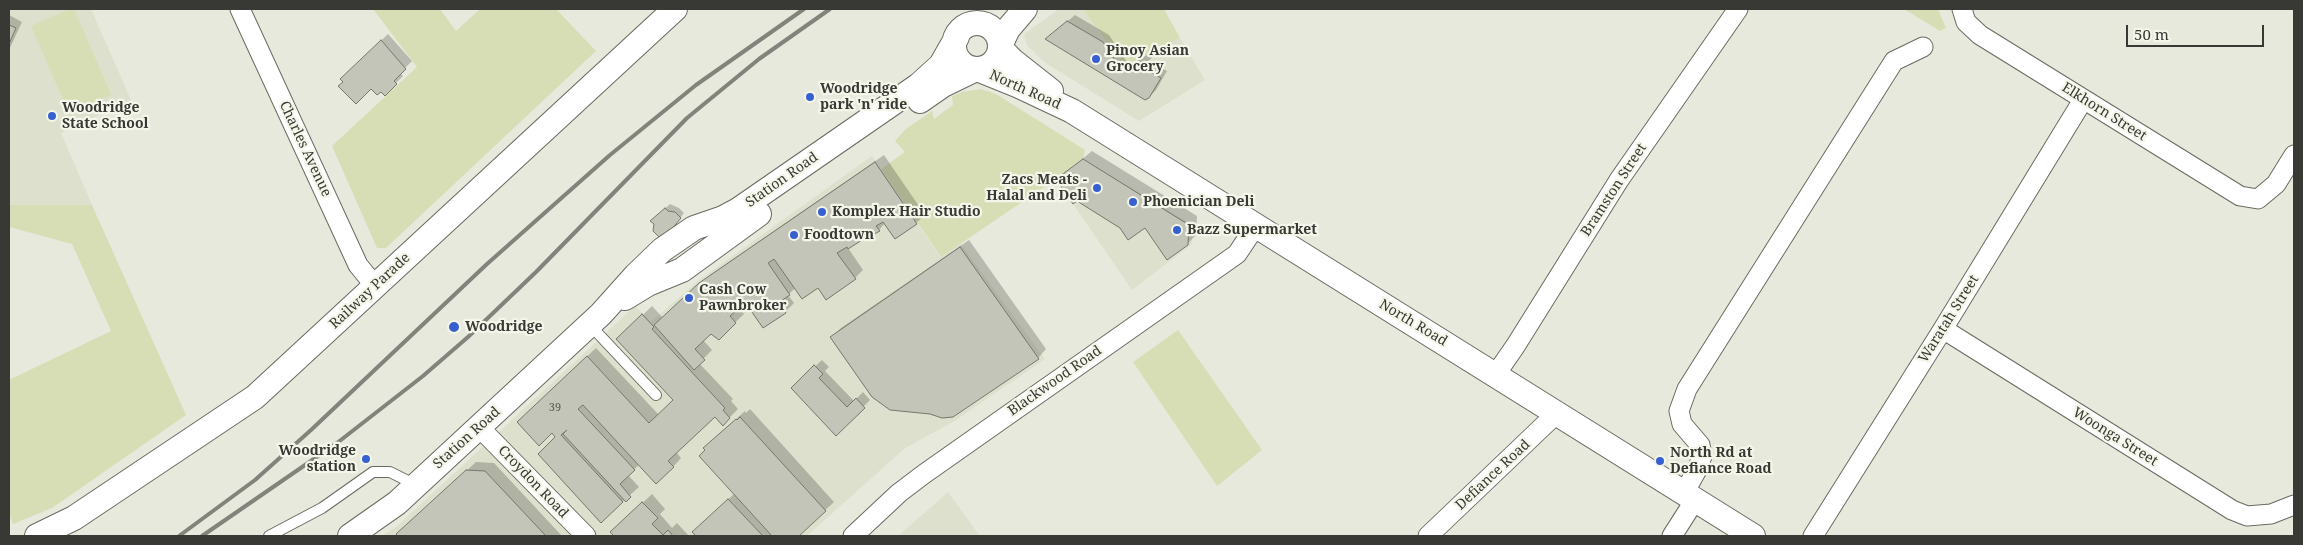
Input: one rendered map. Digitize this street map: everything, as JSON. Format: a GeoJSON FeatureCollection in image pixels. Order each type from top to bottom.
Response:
{"type":"FeatureCollection","features":[{"type":"Feature","properties":{"kind":"street","name":"Charles Avenue"},"geometry":{"type":"LineString","coordinates":[[240,9],[358,266],[375,286]]}},
{"type":"Feature","properties":{"kind":"street"},"geometry":{"type":"LineString","coordinates":[[1004,9],[977,24],[967,26],[957,37],[955,49],[957,56],[964,65],[976,69],[993,63],[1008,29],[1025,9]]}},
{"type":"Feature","properties":{"kind":"street","name":"Bramston Street"},"geometry":{"type":"LineString","coordinates":[[1496,374],[1619,180],[1738,9]]}},
{"type":"Feature","properties":{"kind":"street","name":"Elkhorn Street"},"geometry":{"type":"LineString","coordinates":[[1962,9],[1966,22],[1980,35],[2240,196],[2258,199],[2276,184],[2294,155]]}},
{"type":"Feature","properties":{"kind":"street","name":"Railway Parade"},"geometry":{"type":"LineString","coordinates":[[37,536],[74,518],[255,397],[666,11]]}},
{"type":"Feature","properties":{"kind":"street"},"geometry":{"type":"LineString","coordinates":[[977,24],[993,30],[1000,47]]}},
{"type":"Feature","properties":{"kind":"street","name":"Station Road"},"geometry":{"type":"LineString","coordinates":[[350,536],[382,515],[480,428],[596,319],[662,250],[694,228],[723,218],[738,210],[919,85],[941,65],[957,37]]}},
{"type":"Feature","properties":{"kind":"street","name":"North Road"},"geometry":{"type":"LineString","coordinates":[[1000,47],[1013,61],[1046,86],[1072,111]]}},
{"type":"Feature","properties":{"kind":"street"},"geometry":{"type":"LineString","coordinates":[[1672,536],[1689,496],[1702,456],[1700,445],[1682,424],[1679,411],[1686,389],[1894,61],[1923,47]]}},
{"type":"Feature","properties":{"kind":"street","name":"North Road"},"geometry":{"type":"LineString","coordinates":[[976,69],[1019,86],[1072,111],[1753,536]]}},
{"type":"Feature","properties":{"kind":"street","name":"Station Road"},"geometry":{"type":"LineString","coordinates":[[596,319],[638,289],[682,270],[943,85],[976,69]]}},
{"type":"Feature","properties":{"kind":"street","name":"Waratah Street"},"geometry":{"type":"LineString","coordinates":[[1813,536],[1943,329],[2083,100]]}},
{"type":"Feature","properties":{"kind":"street","name":"Blackwood Road"},"geometry":{"type":"LineString","coordinates":[[853,536],[899,493],[937,464],[1237,254],[1256,227]]}},
{"type":"Feature","properties":{"kind":"street"},"geometry":{"type":"LineString","coordinates":[[662,250],[669,264],[674,268],[682,270]]}},
{"type":"Feature","properties":{"kind":"street","name":"Woonga Street"},"geometry":{"type":"LineString","coordinates":[[1943,329],[2232,510],[2247,516],[2271,514],[2294,505]]}},
{"type":"Feature","properties":{"kind":"street","name":"Defiance Road"},"geometry":{"type":"LineString","coordinates":[[1428,536],[1557,413]]}},
{"type":"Feature","properties":{"kind":"street","name":"Croydon Road"},"geometry":{"type":"LineString","coordinates":[[480,428],[586,536]]}},
{"type":"Feature","properties":{"kind":"lane"},"geometry":{"type":"LineString","coordinates":[[596,319],[656,395]]}},
{"type":"Feature","properties":{"kind":"lane"},"geometry":{"type":"LineString","coordinates":[[269,536],[322,508],[373,472],[390,472],[416,484]]}},
{"type":"Feature","properties":{"kind":"shaded area","name":"Woodridge State School"},"geometry":{"type":"Polygon","coordinates":[[[9,9],[91,9],[131,100],[61,133],[92,205],[9,205],[9,9]]]}},
{"type":"Feature","properties":{"kind":"shaded area"},"geometry":{"type":"Polygon","coordinates":[[[1059,9],[1083,9],[1124,65],[1180,38],[1205,80],[1139,121],[1044,62],[1027,45],[1024,34],[1059,9]]]}},
{"type":"Feature","properties":{"kind":"shaded area"},"geometry":{"type":"Polygon","coordinates":[[[872,156],[940,257],[961,244],[1045,359],[953,422],[905,448],[807,536],[381,536],[395,528],[635,306],[651,322],[699,280],[872,156]]]}},
{"type":"Feature","properties":{"kind":"shaded area"},"geometry":{"type":"Polygon","coordinates":[[[1083,159],[1193,225],[1192,244],[1132,290],[1056,179],[1083,159]]]}},
{"type":"Feature","properties":{"kind":"shaded area"},"geometry":{"type":"Polygon","coordinates":[[[948,492],[980,536],[898,536],[948,492]]]}},
{"type":"Feature","properties":{"kind":"green space"},"geometry":{"type":"Polygon","coordinates":[[[74,9],[111,95],[69,113],[31,26],[74,9]]]}},
{"type":"Feature","properties":{"kind":"green space"},"geometry":{"type":"Polygon","coordinates":[[[373,9],[440,9],[456,31],[480,9],[556,9],[596,51],[386,248],[377,248],[332,146],[417,67],[373,9]]]}},
{"type":"Feature","properties":{"kind":"green space"},"geometry":{"type":"Polygon","coordinates":[[[1083,9],[1164,9],[1180,38],[1124,66],[1083,9]]]}},
{"type":"Feature","properties":{"kind":"green space"},"geometry":{"type":"Polygon","coordinates":[[[1904,9],[1938,9],[1946,28],[1940,31],[1904,9]]]}},
{"type":"Feature","properties":{"kind":"green space"},"geometry":{"type":"Polygon","coordinates":[[[981,89],[996,94],[1085,150],[1083,159],[941,257],[881,169],[905,152],[895,141],[906,129],[932,111],[934,119],[953,105],[952,96],[962,92],[981,89]]]}},
{"type":"Feature","properties":{"kind":"green space"},"geometry":{"type":"Polygon","coordinates":[[[9,205],[92,205],[186,415],[52,508],[13,524],[9,513],[9,380],[111,331],[72,244],[9,227],[9,205]]]}},
{"type":"Feature","properties":{"kind":"green space"},"geometry":{"type":"Polygon","coordinates":[[[1178,330],[1262,450],[1217,486],[1133,362],[1178,330]]]}},
{"type":"Feature","properties":{"kind":"building"},"geometry":{"type":"Polygon","coordinates":[[[1067,21],[1103,42],[1122,71],[1140,61],[1146,64],[1143,68],[1161,78],[1149,98],[1145,100],[1045,39],[1067,21]]]}},
{"type":"Feature","properties":{"kind":"building"},"geometry":{"type":"Polygon","coordinates":[[[9,25],[16,28],[9,44],[9,25]]]}},
{"type":"Feature","properties":{"kind":"building"},"geometry":{"type":"Polygon","coordinates":[[[381,40],[406,69],[394,81],[397,84],[385,96],[381,92],[377,95],[371,89],[356,104],[338,86],[343,82],[340,79],[381,40]]]}},
{"type":"Feature","properties":{"kind":"building"},"geometry":{"type":"Polygon","coordinates":[[[1083,159],[1189,225],[1188,245],[1167,260],[1145,228],[1128,240],[1120,228],[1077,201],[1073,204],[1056,179],[1083,159]]]}},
{"type":"Feature","properties":{"kind":"building"},"geometry":{"type":"Polygon","coordinates":[[[875,162],[917,224],[895,239],[883,222],[876,226],[880,231],[837,253],[856,279],[826,300],[818,288],[802,299],[774,259],[768,263],[790,295],[779,302],[786,313],[763,328],[747,305],[737,310],[730,316],[736,323],[719,340],[711,334],[695,349],[705,360],[694,370],[654,325],[699,283],[875,162]]]}},
{"type":"Feature","properties":{"kind":"building"},"geometry":{"type":"Polygon","coordinates":[[[665,208],[668,211],[675,212],[681,218],[671,230],[659,237],[653,231],[654,224],[650,221],[665,208]]]}},
{"type":"Feature","properties":{"kind":"building"},"geometry":{"type":"Polygon","coordinates":[[[960,247],[1039,359],[953,417],[942,418],[930,414],[890,410],[872,397],[830,337],[960,247]]]}},
{"type":"Feature","properties":{"kind":"building"},"geometry":{"type":"Polygon","coordinates":[[[642,314],[654,327],[652,329],[725,408],[723,410],[730,418],[723,426],[715,417],[668,461],[674,467],[656,484],[583,405],[578,409],[635,470],[620,484],[631,497],[626,502],[563,434],[567,430],[561,435],[623,502],[601,523],[538,454],[555,437],[552,433],[539,446],[517,422],[587,356],[649,423],[673,400],[616,339],[642,314]]]}},
{"type":"Feature","properties":{"kind":"building"},"geometry":{"type":"Polygon","coordinates":[[[814,365],[823,374],[819,378],[847,407],[856,398],[865,408],[836,436],[791,388],[814,365]]]}},
{"type":"Feature","properties":{"kind":"building"},"geometry":{"type":"Polygon","coordinates":[[[740,417],[826,511],[799,536],[772,536],[699,456],[705,450],[703,448],[740,417]]]}},
{"type":"Feature","properties":{"kind":"building"},"geometry":{"type":"Polygon","coordinates":[[[466,470],[485,471],[546,536],[398,536],[396,534],[466,470]]]}},
{"type":"Feature","properties":{"kind":"building"},"geometry":{"type":"Polygon","coordinates":[[[728,499],[763,536],[696,536],[692,532],[728,499]]]}},
{"type":"Feature","properties":{"kind":"building"},"geometry":{"type":"Polygon","coordinates":[[[642,502],[658,518],[652,524],[663,535],[668,530],[673,536],[614,536],[610,532],[642,502]]]}},
{"type":"Feature","properties":{"kind":"railway"},"geometry":{"type":"LineString","coordinates":[[179,536],[255,480],[311,430],[487,264],[610,155],[696,85],[804,9]]}},
{"type":"Feature","properties":{"kind":"railway"},"geometry":{"type":"LineString","coordinates":[[202,536],[337,443],[423,376],[468,337],[536,272],[687,118],[759,59],[830,9]]}},
{"type":"Feature","properties":{"kind":"place","name":"Pinoy Asian Grocery"},"geometry":{"type":"Point","coordinates":[1096,59]}},
{"type":"Feature","properties":{"kind":"place","name":"Woodridge park 'n' ride"},"geometry":{"type":"Point","coordinates":[810,97]}},
{"type":"Feature","properties":{"kind":"place","name":"Woodridge State School"},"geometry":{"type":"Point","coordinates":[52,116]}},
{"type":"Feature","properties":{"kind":"place","name":"Zacs Meats - Halal and Deli"},"geometry":{"type":"Point","coordinates":[1097,188]}},
{"type":"Feature","properties":{"kind":"place","name":"Phoenician Deli"},"geometry":{"type":"Point","coordinates":[1133,202]}},
{"type":"Feature","properties":{"kind":"place","name":"Komplex Hair Studio"},"geometry":{"type":"Point","coordinates":[822,212]}},
{"type":"Feature","properties":{"kind":"place","name":"Bazz Supermarket"},"geometry":{"type":"Point","coordinates":[1177,230]}},
{"type":"Feature","properties":{"kind":"place","name":"Foodtown"},"geometry":{"type":"Point","coordinates":[794,235]}},
{"type":"Feature","properties":{"kind":"place","name":"Cash Cow Pawnbroker"},"geometry":{"type":"Point","coordinates":[689,298]}},
{"type":"Feature","properties":{"kind":"place","name":"Woodridge"},"geometry":{"type":"Point","coordinates":[454,327]}},
{"type":"Feature","properties":{"kind":"place","name":"Woodridge station"},"geometry":{"type":"Point","coordinates":[366,459]}},
{"type":"Feature","properties":{"kind":"place","name":"North Rd at Defiance Road"},"geometry":{"type":"Point","coordinates":[1660,461]}}]}
